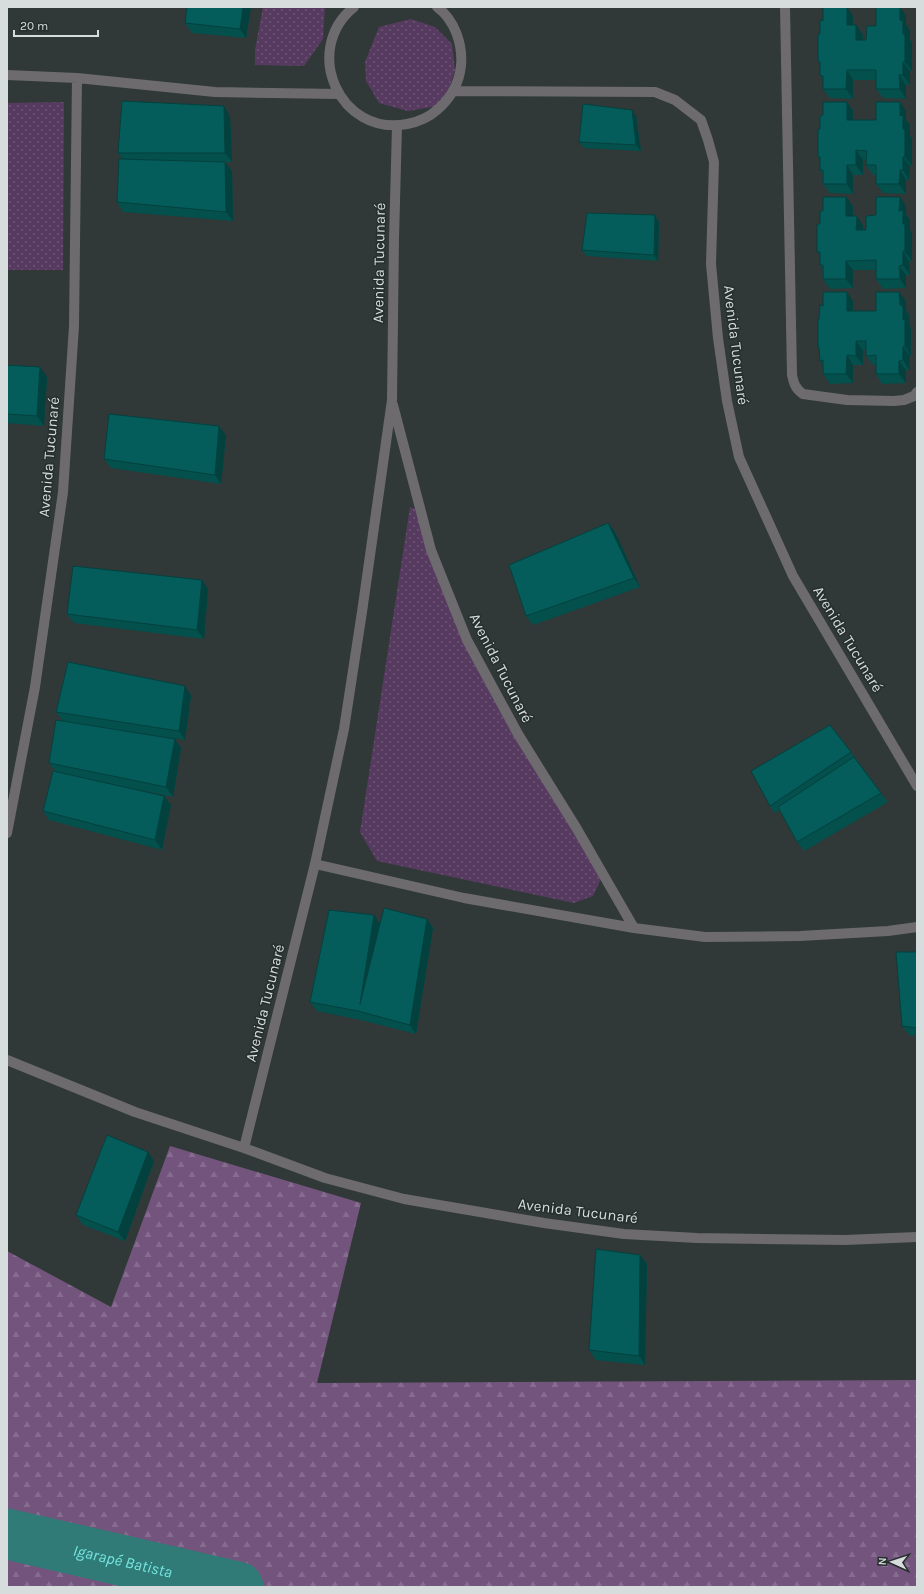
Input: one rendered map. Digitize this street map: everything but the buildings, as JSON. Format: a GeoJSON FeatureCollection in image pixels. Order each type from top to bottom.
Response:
{"type":"FeatureCollection","features":[{"type":"Feature","properties":{"kind":"street"},"geometry":{"type":"LineString","coordinates":[[354,7],[347,13],[337,27],[330,44],[329,61],[332,78],[339,94],[350,108],[364,118],[380,124],[397,126],[415,123],[430,116],[444,104],[454,91],[460,74],[461,51],[459,40],[452,24],[439,8]]}},
{"type":"Feature","properties":{"kind":"street"},"geometry":{"type":"LineString","coordinates":[[785,7],[792,375],[794,385],[802,394],[847,400],[904,400],[914,396],[917,392]]}},
{"type":"Feature","properties":{"kind":"street"},"geometry":{"type":"LineString","coordinates":[[7,76],[77,78],[215,92],[339,94]]}},
{"type":"Feature","properties":{"kind":"street","name":"Avenida Tucunaré"},"geometry":{"type":"LineString","coordinates":[[7,834],[35,687],[63,492],[74,326],[77,78]]}},
{"type":"Feature","properties":{"kind":"street","name":"Avenida Tucunaré"},"geometry":{"type":"LineString","coordinates":[[454,91],[655,92],[675,100],[701,120],[714,162],[711,264],[718,338],[724,380],[740,456],[793,576],[917,786]]}},
{"type":"Feature","properties":{"kind":"street","name":"Avenida Tucunaré"},"geometry":{"type":"LineString","coordinates":[[244,1148],[315,864],[345,722],[362,612],[392,400],[397,126]]}},
{"type":"Feature","properties":{"kind":"street","name":"Avenida Tucunaré"},"geometry":{"type":"LineString","coordinates":[[392,400],[431,550],[468,640],[518,734],[577,829],[634,928]]}},
{"type":"Feature","properties":{"kind":"street"},"geometry":{"type":"LineString","coordinates":[[315,864],[464,898],[634,928],[705,937],[800,936],[888,931],[917,927]]}},
{"type":"Feature","properties":{"kind":"street","name":"Avenida Tucunaré"},"geometry":{"type":"LineString","coordinates":[[7,1060],[134,1112],[244,1148],[325,1178],[404,1199],[544,1224],[624,1234],[697,1238],[846,1240],[917,1237]]}},
{"type":"Feature","properties":{"kind":"green space"},"geometry":{"type":"Polygon","coordinates":[[[170,1146],[361,1203],[317,1383],[917,1380],[917,1587],[7,1587],[7,1251],[111,1307],[170,1146]]]}},
{"type":"Feature","properties":{"kind":"shaded area"},"geometry":{"type":"Polygon","coordinates":[[[263,7],[325,7],[323,39],[304,66],[255,65],[255,50],[263,7]]]}},
{"type":"Feature","properties":{"kind":"shaded area"},"geometry":{"type":"Polygon","coordinates":[[[411,19],[435,27],[452,44],[455,70],[444,105],[408,111],[379,103],[366,81],[365,62],[379,27],[411,19]]]}},
{"type":"Feature","properties":{"kind":"shaded area"},"geometry":{"type":"Polygon","coordinates":[[[64,102],[63,270],[7,270],[7,103],[64,102]]]}},
{"type":"Feature","properties":{"kind":"shaded area"},"geometry":{"type":"Polygon","coordinates":[[[410,507],[415,509],[482,677],[601,879],[593,896],[574,903],[377,861],[360,832],[410,507]]]}},
{"type":"Feature","properties":{"kind":"waterway","name":"Igarapé Batista"},"geometry":{"type":"LineString","coordinates":[[7,1534],[238,1587]]}}]}
